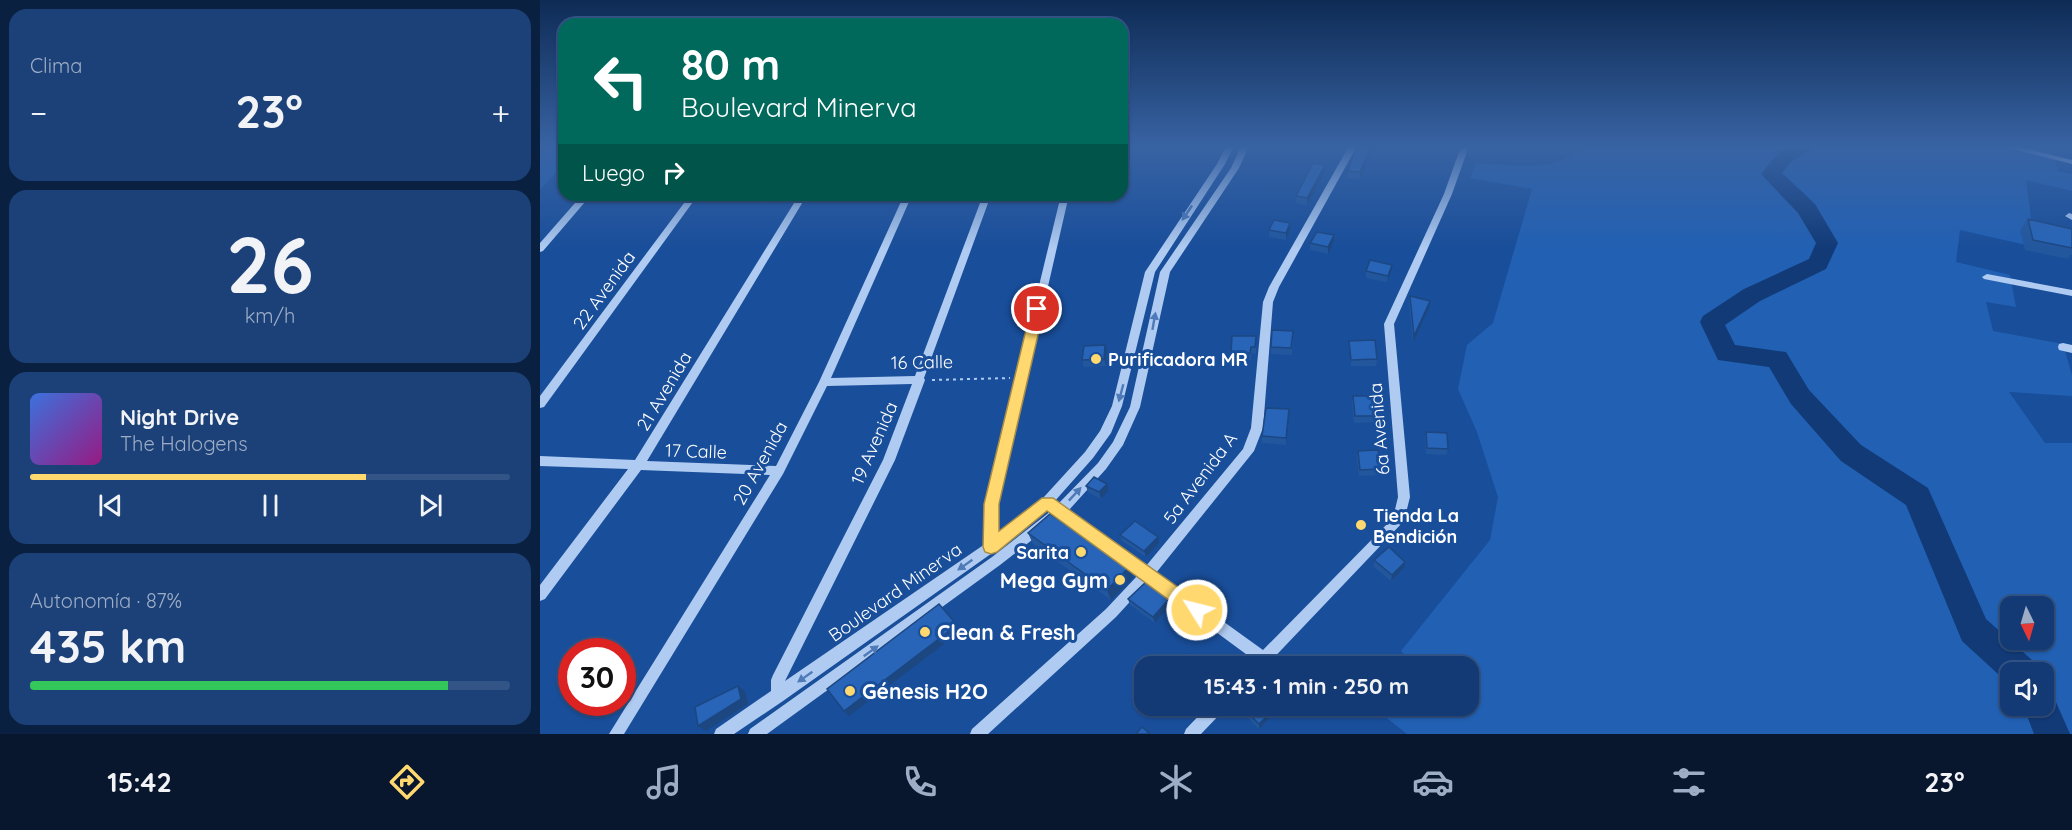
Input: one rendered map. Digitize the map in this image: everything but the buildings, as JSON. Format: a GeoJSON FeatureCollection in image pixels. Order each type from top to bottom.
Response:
{"type":"FeatureCollection","features":[{"type":"Feature","properties":{"kind":"street","name":"Boulevard Minerva"},"geometry":{"type":"LineString","coordinates":[[721,734],[991,547],[1047,502],[1089,455],[1105,433],[1117,406],[1149,272],[1210,180]]}},
{"type":"Feature","properties":{"kind":"street","name":"Boulevard Minerva"},"geometry":{"type":"LineString","coordinates":[[755,734],[996,561],[1060,511],[1117,445],[1135,407],[1165,272],[1227,180]]}},
{"type":"Feature","properties":{"kind":"street","name":"5a Avenida A"},"geometry":{"type":"LineString","coordinates":[[977,734],[1111,613],[1147,574],[1248,451],[1257,428],[1268,302],[1274,287],[1334,180]]}},
{"type":"Feature","properties":{"kind":"street","name":"6a Avenida"},"geometry":{"type":"LineString","coordinates":[[1268,656],[1398,520],[1404,497],[1389,324],[1453,180]]}},
{"type":"Feature","properties":{"kind":"street"},"geometry":{"type":"LineString","coordinates":[[540,249],[582,201]]}},
{"type":"Feature","properties":{"kind":"street","name":"22 Avenida"},"geometry":{"type":"LineString","coordinates":[[540,404],[690,201]]}},
{"type":"Feature","properties":{"kind":"street","name":"21 Avenida"},"geometry":{"type":"LineString","coordinates":[[540,595],[637,467],[798,201]]}},
{"type":"Feature","properties":{"kind":"street","name":"20 Avenida"},"geometry":{"type":"LineString","coordinates":[[616,734],[779,471],[824,382],[905,201]]}},
{"type":"Feature","properties":{"kind":"street","name":"19 Avenida"},"geometry":{"type":"LineString","coordinates":[[778,696],[778,680],[889,460],[985,201]]}},
{"type":"Feature","properties":{"kind":"street"},"geometry":{"type":"LineString","coordinates":[[991,547],[992,504],[1064,201]]}},
{"type":"Feature","properties":{"kind":"street"},"geometry":{"type":"LineString","coordinates":[[1987,277],[2072,293]]}},
{"type":"Feature","properties":{"kind":"street","name":"16 Calle"},"geometry":{"type":"LineString","coordinates":[[824,382],[920,380]]}},
{"type":"Feature","properties":{"kind":"street","name":"17 Calle"},"geometry":{"type":"LineString","coordinates":[[540,461],[637,467],[779,471]]}},
{"type":"Feature","properties":{"kind":"street"},"geometry":{"type":"LineString","coordinates":[[1047,502],[1147,574],[1252,656]]}},
{"type":"Feature","properties":{"kind":"street"},"geometry":{"type":"LineString","coordinates":[[1191,734],[1208,716]]}},
{"type":"Feature","properties":{"kind":"path","name":"16 Calle"},"geometry":{"type":"LineString","coordinates":[[920,380],[1021,378]]}},
{"type":"Feature","properties":{"kind":"shaded area"},"geometry":{"type":"Polygon","coordinates":[[[540,180],[549,180],[540,190],[540,180]]]}},
{"type":"Feature","properties":{"kind":"shaded area"},"geometry":{"type":"Polygon","coordinates":[[[1483,180],[2026,180],[2035,247],[1960,230],[1956,262],[2010,275],[2016,307],[1986,302],[1993,331],[2063,344],[2072,375],[2072,396],[2009,392],[2045,443],[2072,443],[2072,734],[1407,734],[1384,716],[1479,716],[1479,656],[1406,656],[1401,651],[1490,540],[1498,497],[1477,432],[1458,389],[1467,345],[1493,323],[1532,189],[1483,180]]]}},
{"type":"Feature","properties":{"kind":"shaded area"},"geometry":{"type":"Polygon","coordinates":[[[2027,180],[2072,180],[2072,191],[2027,180]]]}},
{"type":"Feature","properties":{"kind":"waterway"},"geometry":{"type":"LineString","coordinates":[[1777,180],[1807,209],[1827,243],[1818,264],[1752,295],[1712,322],[1727,353],[1777,359],[1800,397],[1851,453],[1918,497],[1938,550],[1974,630],[2009,662]]}},
{"type":"Feature","properties":{"kind":"waterway"},"geometry":{"type":"LineString","coordinates":[[2045,716],[2052,734]]}},
{"type":"Feature","properties":{"kind":"place","name":"Purificadora MR"},"geometry":{"type":"Point","coordinates":[1096,359]}},
{"type":"Feature","properties":{"kind":"place","name":"Tienda La Bendición"},"geometry":{"type":"Point","coordinates":[1361,525]}},
{"type":"Feature","properties":{"kind":"place","name":"Sarita"},"geometry":{"type":"Point","coordinates":[1081,552]}},
{"type":"Feature","properties":{"kind":"place","name":"Mega Gym"},"geometry":{"type":"Point","coordinates":[1120,580]}},
{"type":"Feature","properties":{"kind":"place","name":"Clean & Fresh"},"geometry":{"type":"Point","coordinates":[925,632]}},
{"type":"Feature","properties":{"kind":"place","name":"Génesis H2O"},"geometry":{"type":"Point","coordinates":[850,691]}},
{"type":"Feature","properties":{"kind":"route"},"geometry":{"type":"LineString","coordinates":[[1037,309],[992,504],[991,547],[1047,502],[1197,610]]}}]}
